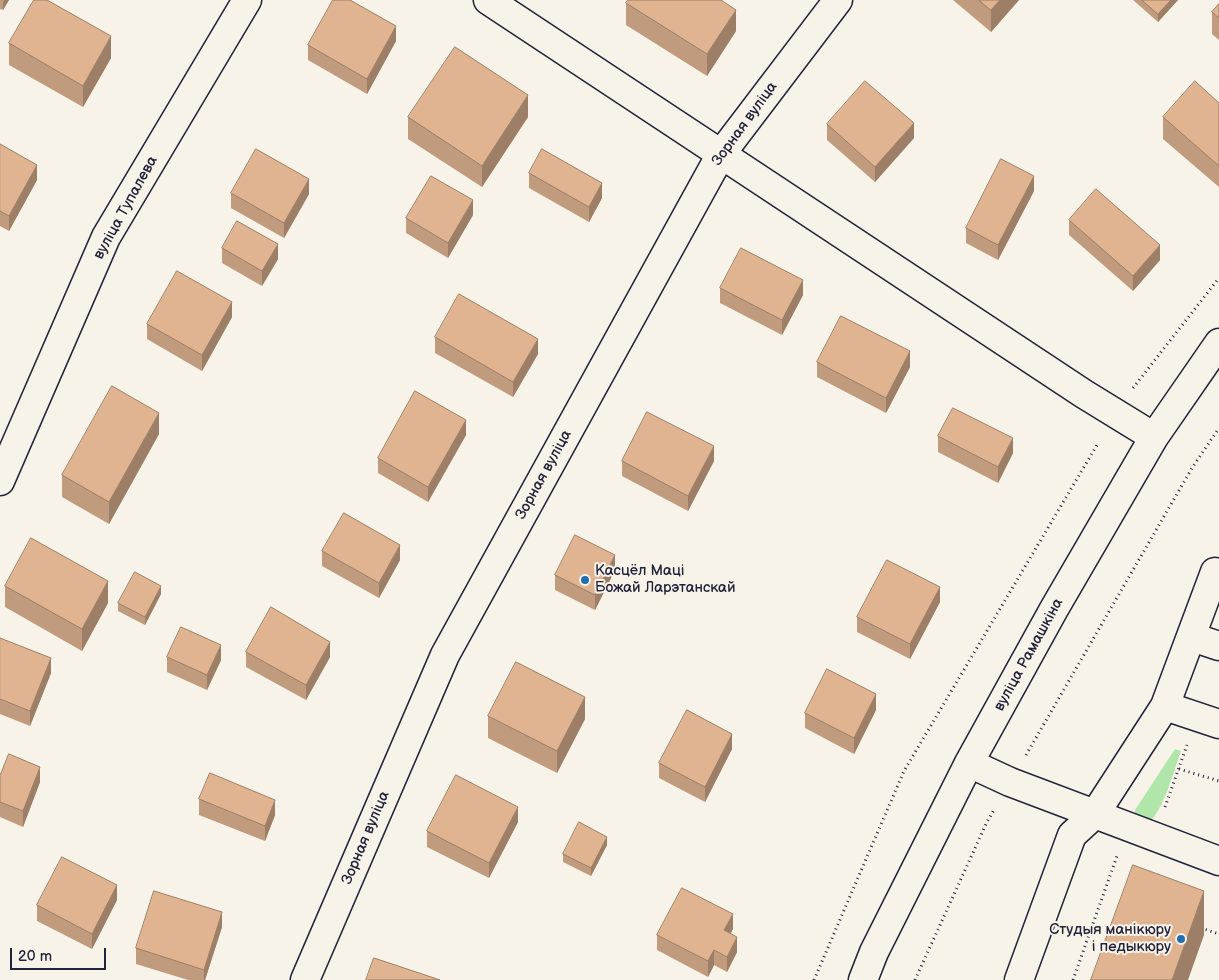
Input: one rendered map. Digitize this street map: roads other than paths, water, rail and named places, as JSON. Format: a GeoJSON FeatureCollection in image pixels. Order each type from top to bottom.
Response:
{"type":"FeatureCollection","features":[{"type":"Feature","properties":{"kind":"street","name":"вуліца Тупалева"},"geometry":{"type":"LineString","coordinates":[[0,481],[106,237],[247,0]]}},
{"type":"Feature","properties":{"kind":"street"},"geometry":{"type":"LineString","coordinates":[[488,0],[1092,400],[1154,437]]}},
{"type":"Feature","properties":{"kind":"street","name":"Зорная вуліца"},"geometry":{"type":"LineString","coordinates":[[305,980],[445,655],[721,154],[838,0]]}},
{"type":"Feature","properties":{"kind":"street","name":"вуліца Рамашкіна"},"geometry":{"type":"LineString","coordinates":[[862,980],[874,952],[969,763],[1054,609],[1154,437],[1219,343]]}},
{"type":"Feature","properties":{"kind":"street"},"geometry":{"type":"LineString","coordinates":[[1019,980],[1072,836],[1096,814],[1165,706],[1215,572],[1219,574]]}},
{"type":"Feature","properties":{"kind":"street"},"geometry":{"type":"LineString","coordinates":[[1192,637],[1219,646]]}},
{"type":"Feature","properties":{"kind":"street"},"geometry":{"type":"LineString","coordinates":[[1165,706],[1219,724]]}},
{"type":"Feature","properties":{"kind":"street"},"geometry":{"type":"LineString","coordinates":[[969,763],[1010,782],[1219,861]]}},
{"type":"Feature","properties":{"kind":"place","name":"Касцёл Маці Божай Ларэтанскай"},"geometry":{"type":"Point","coordinates":[585,580]}},
{"type":"Feature","properties":{"kind":"place","name":"Студыя манікюру і педыкюру"},"geometry":{"type":"Point","coordinates":[1181,939]}}]}
